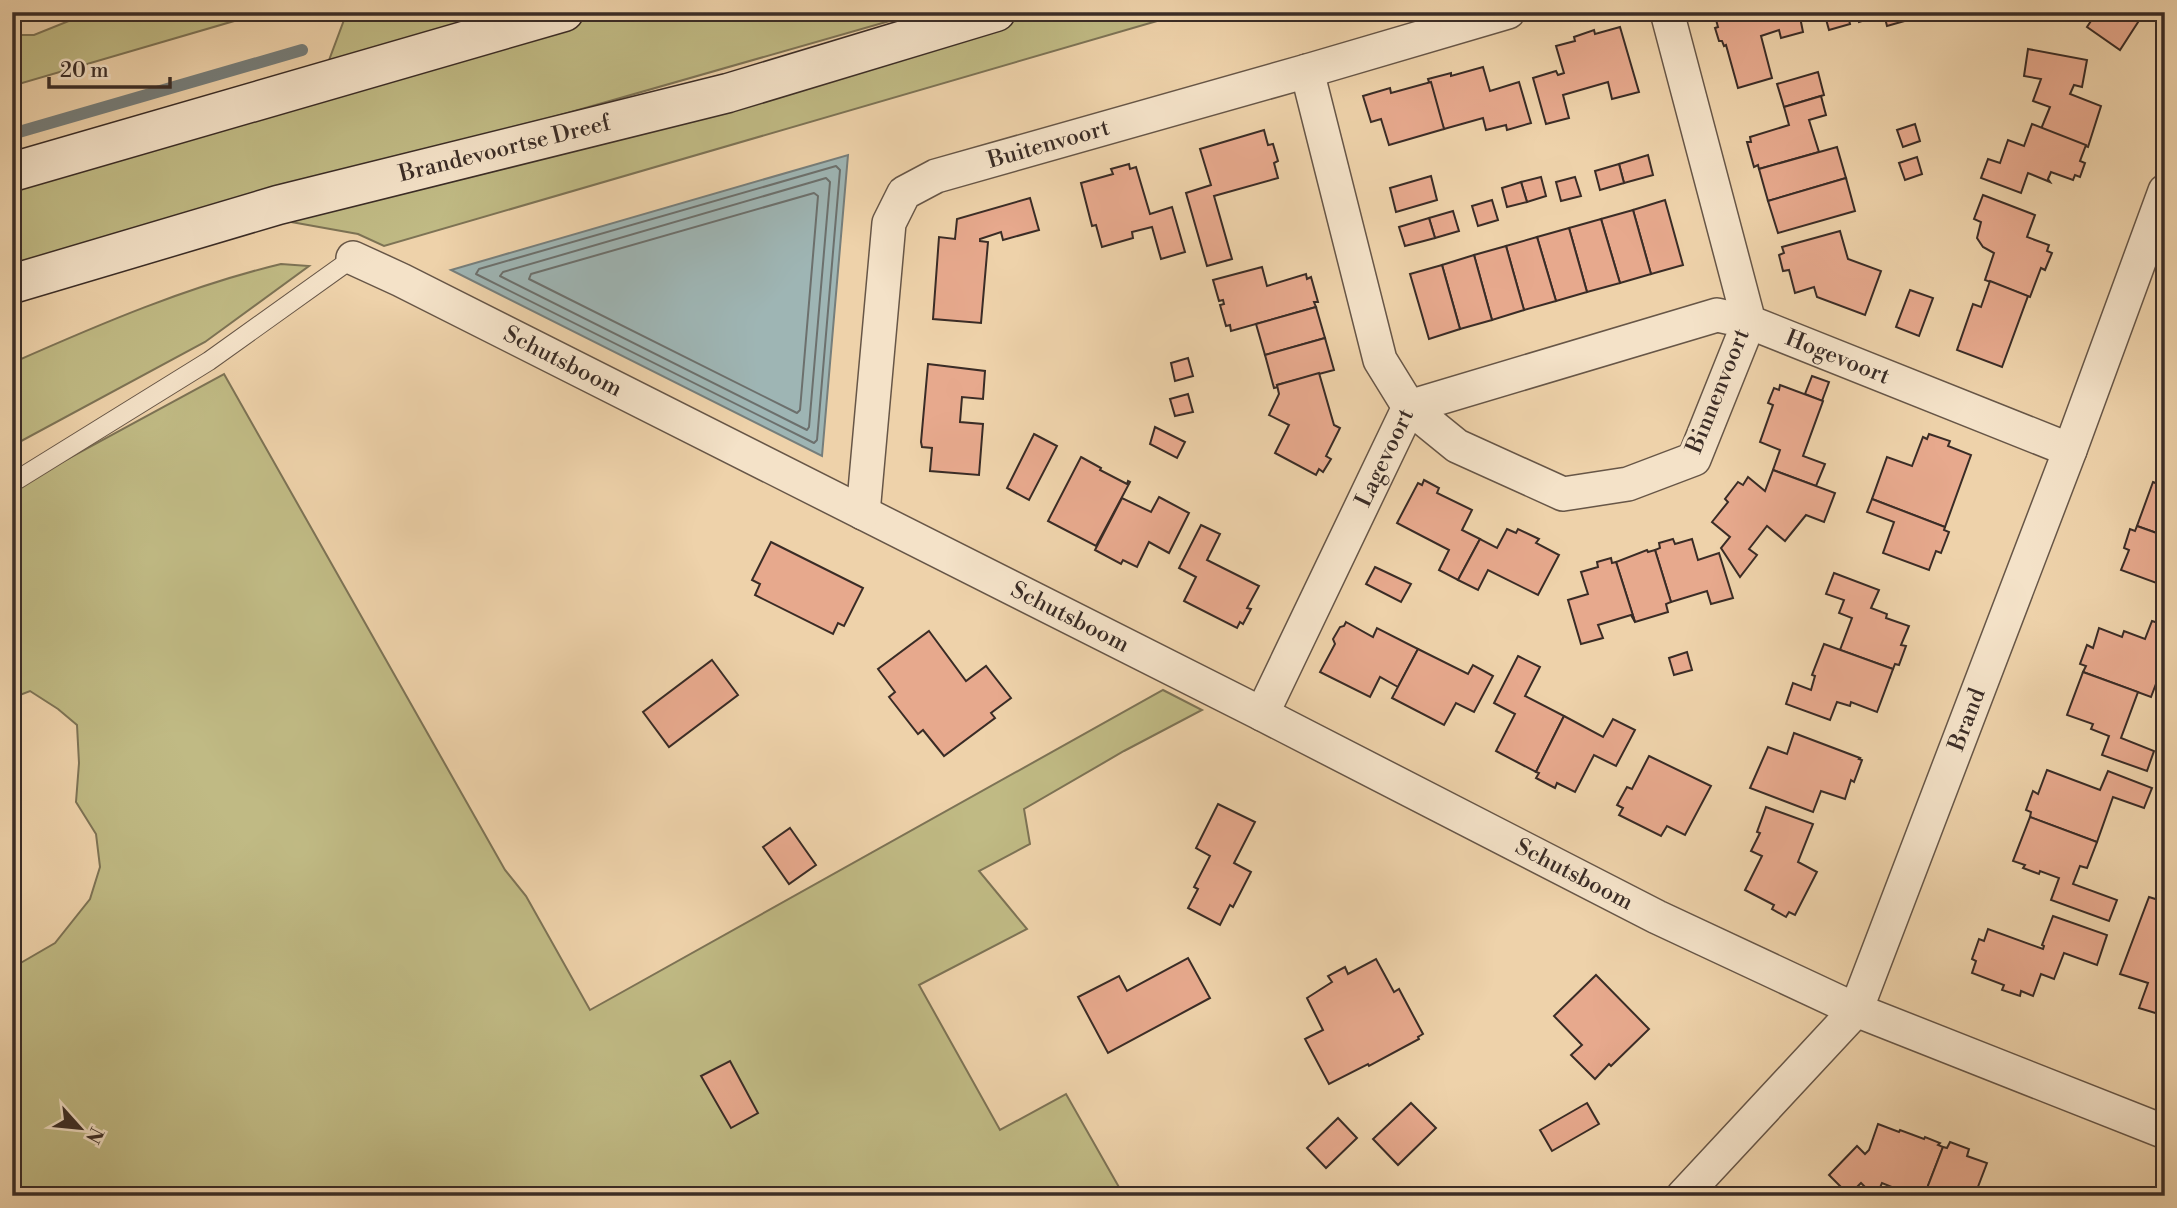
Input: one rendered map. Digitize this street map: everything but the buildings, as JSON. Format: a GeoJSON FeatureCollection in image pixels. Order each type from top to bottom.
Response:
{"type":"FeatureCollection","features":[{"type":"Feature","properties":{"kind":"main road"},"geometry":{"type":"LineString","coordinates":[[12,172],[564,12]]}},
{"type":"Feature","properties":{"kind":"main road","name":"Brandevoortse Dreef"},"geometry":{"type":"LineString","coordinates":[[12,284],[278,205],[728,93],[996,12]]}},
{"type":"Feature","properties":{"kind":"street","name":"Buitenvoort"},"geometry":{"type":"LineString","coordinates":[[863,513],[889,223],[904,193],[936,176],[1508,12]]}},
{"type":"Feature","properties":{"kind":"street"},"geometry":{"type":"LineString","coordinates":[[1667,12],[1749,322]]}},
{"type":"Feature","properties":{"kind":"street","name":"Lagevoort"},"geometry":{"type":"LineString","coordinates":[[1262,714],[1409,407],[1380,359],[1307,71]]}},
{"type":"Feature","properties":{"kind":"street","name":"Brand"},"geometry":{"type":"LineString","coordinates":[[1683,1196],[1856,1010],[2070,450],[2165,191]]}},
{"type":"Feature","properties":{"kind":"street","name":"Schutsboom"},"geometry":{"type":"LineString","coordinates":[[353,258],[401,279],[1262,714],[1657,917],[1856,1010],[2165,1132]]}},
{"type":"Feature","properties":{"kind":"street","name":"Binnenvoort"},"geometry":{"type":"LineString","coordinates":[[1717,315],[1749,322],[1694,458],[1628,484],[1563,494],[1457,446],[1409,407],[1717,315]]}},
{"type":"Feature","properties":{"kind":"street","name":"Hogevoort"},"geometry":{"type":"LineString","coordinates":[[1749,322],[2070,450]]}},
{"type":"Feature","properties":{"kind":"lane","name":"Schutsboom"},"geometry":{"type":"LineString","coordinates":[[12,483],[209,361],[353,258]]}},
{"type":"Feature","properties":{"kind":"shaded area"},"geometry":{"type":"Polygon","coordinates":[[[91,12],[265,12],[12,86],[12,35],[34,35],[91,12]]]}},
{"type":"Feature","properties":{"kind":"shaded area"},"geometry":{"type":"Polygon","coordinates":[[[347,12],[527,12],[325,71],[347,12]]]}},
{"type":"Feature","properties":{"kind":"shaded area"},"geometry":{"type":"Polygon","coordinates":[[[604,12],[921,12],[12,272],[12,183],[604,12]]]}},
{"type":"Feature","properties":{"kind":"shaded area"},"geometry":{"type":"Polygon","coordinates":[[[1001,12],[1188,12],[384,246],[358,234],[280,220],[1001,12]]]}},
{"type":"Feature","properties":{"kind":"shaded area"},"geometry":{"type":"Polygon","coordinates":[[[281,264],[309,266],[205,342],[12,446],[12,363],[112,320],[179,295],[281,264]]]}},
{"type":"Feature","properties":{"kind":"shaded area"},"geometry":{"type":"Polygon","coordinates":[[[224,374],[505,870],[526,896],[590,1010],[1163,690],[1202,710],[1024,809],[1030,844],[979,871],[1027,929],[919,985],[1000,1130],[1066,1094],[1124,1196],[12,1196],[12,968],[55,943],[90,899],[100,867],[96,834],[76,802],[79,763],[77,725],[30,691],[12,698],[12,489],[224,374]]]}},
{"type":"Feature","properties":{"kind":"water"},"geometry":{"type":"Polygon","coordinates":[[[848,155],[822,456],[451,270],[848,155]]]}},
{"type":"Feature","properties":{"kind":"waterway"},"geometry":{"type":"LineString","coordinates":[[12,134],[302,50]]}}]}
